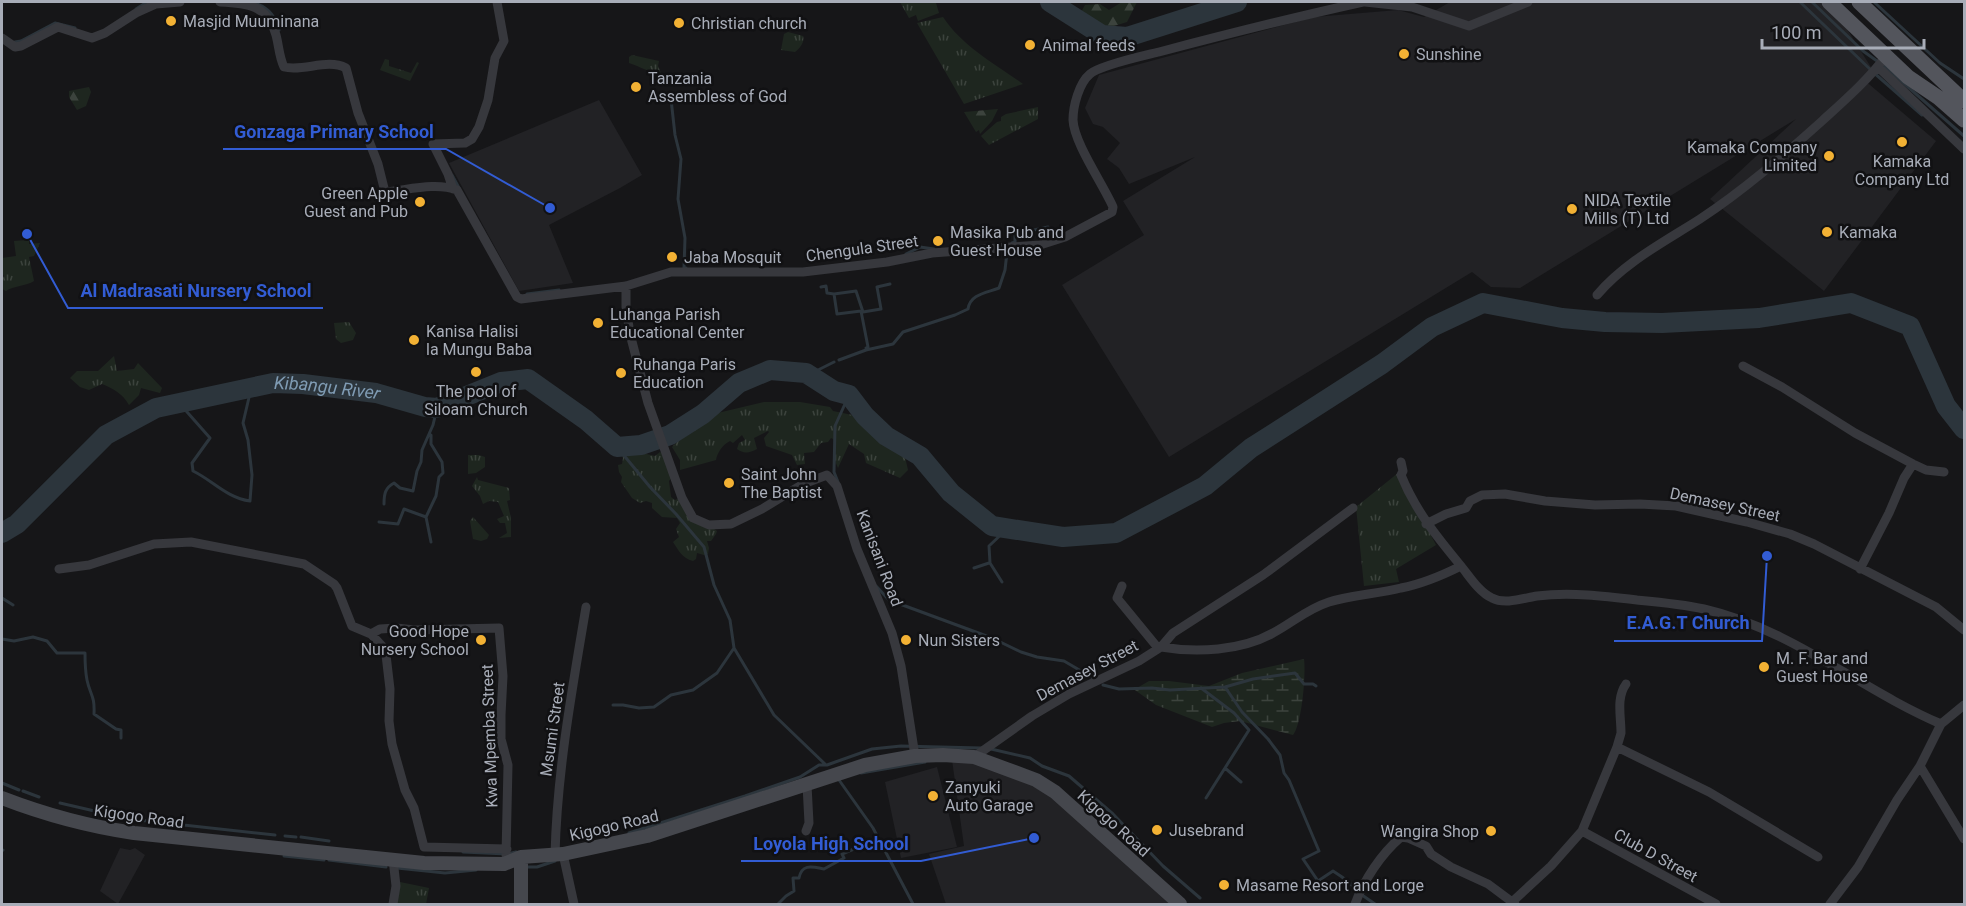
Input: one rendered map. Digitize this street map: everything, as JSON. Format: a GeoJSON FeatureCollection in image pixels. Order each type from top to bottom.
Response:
{"type":"FeatureCollection","features":[{"type":"Feature","properties":{"kind":"main road"},"geometry":{"type":"LineString","coordinates":[[1828,2],[1882,61],[1939,98],[1965,120]]}},
{"type":"Feature","properties":{"kind":"main road"},"geometry":{"type":"LineString","coordinates":[[1859,2],[1965,101]]}},
{"type":"Feature","properties":{"kind":"main road","name":"Kigogo Road"},"geometry":{"type":"LineString","coordinates":[[2,798],[59,818],[100,828],[424,863],[504,864],[521,857],[559,855],[647,836],[865,765],[915,756],[943,754],[974,756],[1036,780],[1055,792],[1180,904]]}},
{"type":"Feature","properties":{"kind":"main road"},"geometry":{"type":"LineString","coordinates":[[521,857],[521,904]]}},
{"type":"Feature","properties":{"kind":"street"},"geometry":{"type":"LineString","coordinates":[[2,38],[15,47],[21,46],[58,27],[92,38],[156,4],[180,2]]}},
{"type":"Feature","properties":{"kind":"street"},"geometry":{"type":"LineString","coordinates":[[220,2],[247,4],[261,10],[276,32],[284,67],[333,64],[346,68],[358,113],[378,164],[385,192],[436,187],[455,190]]}},
{"type":"Feature","properties":{"kind":"street"},"geometry":{"type":"LineString","coordinates":[[455,190],[433,144],[465,143],[472,139],[479,127],[488,100],[495,58],[504,41],[497,2]]}},
{"type":"Feature","properties":{"kind":"street","name":"Chengula Street"},"geometry":{"type":"LineString","coordinates":[[455,190],[519,299],[626,286],[671,272],[804,272],[887,262],[932,253],[1040,245],[1065,237],[1112,212],[1113,207],[1085,153],[1073,119],[1078,92],[1092,72],[1243,29],[1364,2],[1412,7],[1469,26],[1528,2]]}},
{"type":"Feature","properties":{"kind":"street"},"geometry":{"type":"LineString","coordinates":[[1597,295],[1609,281],[1648,251],[1746,188],[1838,106],[1882,61],[1965,148]]}},
{"type":"Feature","properties":{"kind":"street","name":"Kanisani Road"},"geometry":{"type":"LineString","coordinates":[[626,286],[630,334],[648,404],[687,510],[698,522],[709,525],[731,524],[819,476],[827,475],[832,478],[841,495],[857,549],[892,633],[901,666],[915,756]]}},
{"type":"Feature","properties":{"kind":"street"},"geometry":{"type":"LineString","coordinates":[[1743,366],[1782,387],[1855,433],[1913,464],[1926,470],[1944,472]]}},
{"type":"Feature","properties":{"kind":"street"},"geometry":{"type":"LineString","coordinates":[[1401,462],[1403,471],[1401,475],[1426,524],[1475,584],[1495,600],[1520,600],[1536,596],[1564,594],[1593,595],[1705,609],[1756,624],[1829,662],[1916,714],[1941,724]]}},
{"type":"Feature","properties":{"kind":"street"},"geometry":{"type":"LineString","coordinates":[[1860,569],[1913,464]]}},
{"type":"Feature","properties":{"kind":"street","name":"Demasey Street"},"geometry":{"type":"LineString","coordinates":[[1426,524],[1446,514],[1466,508],[1470,501],[1482,495],[1505,494],[1545,501],[1595,505],[1676,506],[1747,522],[1790,534],[1814,544],[1936,607],[1965,630]]}},
{"type":"Feature","properties":{"kind":"street"},"geometry":{"type":"LineString","coordinates":[[1122,586],[1117,598],[1159,648],[1173,633],[1263,575],[1353,508]]}},
{"type":"Feature","properties":{"kind":"street"},"geometry":{"type":"LineString","coordinates":[[59,569],[88,565],[154,544],[204,544],[304,564],[334,584],[340,593],[352,626],[371,634],[383,647],[386,655],[392,744],[401,776],[414,808],[423,847],[424,863]]}},
{"type":"Feature","properties":{"kind":"street","name":"Demasey Street"},"geometry":{"type":"LineString","coordinates":[[974,756],[1069,694],[1139,661],[1159,648],[1178,650],[1222,648],[1246,644],[1272,634],[1302,613],[1329,602],[1410,586],[1461,566]]}},
{"type":"Feature","properties":{"kind":"street","name":"Msumi Street"},"geometry":{"type":"LineString","coordinates":[[574,904],[559,855],[555,826],[561,762],[586,607]]}},
{"type":"Feature","properties":{"kind":"street","name":"Kwa Mpemba Street"},"geometry":{"type":"LineString","coordinates":[[371,634],[380,629],[396,628],[414,630],[499,628],[503,676],[501,731],[508,765],[507,849],[504,864]]}},
{"type":"Feature","properties":{"kind":"street"},"geometry":{"type":"LineString","coordinates":[[1355,904],[1359,892],[1387,849],[1401,837],[1423,844],[1431,854],[1451,867],[1488,884],[1514,903],[1582,831],[1617,747],[1621,733],[1619,718],[1622,690],[1626,684]]}},
{"type":"Feature","properties":{"kind":"street"},"geometry":{"type":"LineString","coordinates":[[1833,904],[1920,766],[1941,724],[1965,705]]}},
{"type":"Feature","properties":{"kind":"street"},"geometry":{"type":"LineString","coordinates":[[1617,747],[1717,796],[1818,857]]}},
{"type":"Feature","properties":{"kind":"street"},"geometry":{"type":"LineString","coordinates":[[1920,766],[1965,839]]}},
{"type":"Feature","properties":{"kind":"street"},"geometry":{"type":"LineString","coordinates":[[806,831],[809,823],[807,785]]}},
{"type":"Feature","properties":{"kind":"street","name":"Club D Street"},"geometry":{"type":"LineString","coordinates":[[1582,831],[1716,904]]}},
{"type":"Feature","properties":{"kind":"street"},"geometry":{"type":"LineString","coordinates":[[423,847],[507,849]]}},
{"type":"Feature","properties":{"kind":"street"},"geometry":{"type":"LineString","coordinates":[[393,859],[396,886],[393,904]]}},
{"type":"Feature","properties":{"kind":"shaded area"},"geometry":{"type":"Polygon","coordinates":[[[1450,2],[1830,2],[1874,72],[1863,79],[1936,141],[1824,291],[1710,199],[1796,119],[1520,288],[1491,287],[1472,272],[1169,457],[1062,285],[1144,235],[1123,201],[1195,157],[1129,184],[1119,168],[1107,159],[1120,143],[1103,127],[1093,124],[1085,108],[1099,75],[1314,17],[1398,10],[1424,17],[1450,2]]]}},
{"type":"Feature","properties":{"kind":"shaded area"},"geometry":{"type":"Polygon","coordinates":[[[599,100],[642,175],[549,225],[573,283],[519,291],[449,163],[599,100]]]}},
{"type":"Feature","properties":{"kind":"shaded area"},"geometry":{"type":"Polygon","coordinates":[[[952,760],[978,762],[1014,774],[1045,793],[1093,828],[1174,904],[946,904],[929,854],[964,846],[952,760]]]}},
{"type":"Feature","properties":{"kind":"shaded area","name":"Zanyuki Auto Garage"},"geometry":{"type":"Polygon","coordinates":[[[937,767],[957,847],[901,858],[885,782],[937,767]]]}},
{"type":"Feature","properties":{"kind":"shaded area"},"geometry":{"type":"Polygon","coordinates":[[[120,848],[130,850],[135,848],[145,855],[118,904],[100,891],[120,848]]]}},
{"type":"Feature","properties":{"kind":"green space"},"geometry":{"type":"Polygon","coordinates":[[[900,2],[936,3],[939,13],[918,21],[916,15],[909,18],[900,2]]]}},
{"type":"Feature","properties":{"kind":"green space"},"geometry":{"type":"Polygon","coordinates":[[[1122,2],[1137,2],[1127,22],[1101,30],[1080,14],[1085,5],[1100,4],[1109,10],[1122,2]]]}},
{"type":"Feature","properties":{"kind":"green space"},"geometry":{"type":"Polygon","coordinates":[[[943,17],[969,46],[1023,84],[964,104],[917,23],[943,17]]]}},
{"type":"Feature","properties":{"kind":"green space"},"geometry":{"type":"Polygon","coordinates":[[[788,32],[803,36],[802,45],[795,52],[781,50],[784,34],[788,32]]]}},
{"type":"Feature","properties":{"kind":"green space"},"geometry":{"type":"Polygon","coordinates":[[[632,55],[659,61],[658,66],[661,73],[629,63],[629,57],[632,55]]]}},
{"type":"Feature","properties":{"kind":"green space"},"geometry":{"type":"Polygon","coordinates":[[[385,59],[389,60],[389,66],[411,73],[417,62],[419,63],[410,81],[380,70],[385,59]]]}},
{"type":"Feature","properties":{"kind":"green space"},"geometry":{"type":"Polygon","coordinates":[[[89,87],[91,92],[86,106],[77,110],[69,97],[69,91],[89,87]]]}},
{"type":"Feature","properties":{"kind":"green space"},"geometry":{"type":"Polygon","coordinates":[[[1038,107],[1038,119],[989,145],[981,136],[1001,121],[1001,117],[1006,114],[1038,107]]]}},
{"type":"Feature","properties":{"kind":"green space"},"geometry":{"type":"Polygon","coordinates":[[[998,109],[992,121],[980,134],[979,130],[976,132],[964,112],[998,109]]]}},
{"type":"Feature","properties":{"kind":"green space"},"geometry":{"type":"Polygon","coordinates":[[[29,240],[29,244],[40,243],[34,256],[29,257],[34,281],[6,291],[2,289],[4,276],[2,258],[16,256],[14,241],[29,240]]]}},
{"type":"Feature","properties":{"kind":"green space"},"geometry":{"type":"Polygon","coordinates":[[[349,322],[356,333],[353,340],[341,343],[336,339],[334,323],[349,322]]]}},
{"type":"Feature","properties":{"kind":"green space"},"geometry":{"type":"Polygon","coordinates":[[[114,356],[117,371],[134,369],[138,363],[162,388],[160,393],[141,388],[139,395],[129,405],[121,394],[102,384],[89,390],[80,387],[70,378],[77,371],[98,371],[114,356]]]}},
{"type":"Feature","properties":{"kind":"green space"},"geometry":{"type":"Polygon","coordinates":[[[764,402],[800,402],[830,407],[833,411],[857,416],[905,457],[908,470],[900,478],[866,463],[864,454],[849,444],[838,468],[835,461],[835,440],[831,438],[828,442],[821,443],[814,452],[804,453],[805,464],[797,465],[792,455],[766,446],[764,438],[768,431],[754,438],[757,449],[744,452],[737,449],[739,443],[745,440],[742,435],[733,443],[730,441],[725,444],[716,460],[680,470],[680,460],[672,447],[690,429],[703,421],[705,416],[764,402]]]}},
{"type":"Feature","properties":{"kind":"green space"},"geometry":{"type":"Polygon","coordinates":[[[625,449],[655,456],[662,453],[673,476],[669,481],[671,497],[675,500],[682,497],[682,506],[717,531],[711,541],[707,541],[708,554],[697,553],[693,561],[686,558],[673,542],[679,537],[676,529],[680,523],[677,518],[662,517],[652,508],[652,503],[646,501],[640,503],[632,498],[621,482],[622,477],[618,465],[622,464],[621,454],[625,449]]]}},
{"type":"Feature","properties":{"kind":"green space"},"geometry":{"type":"Polygon","coordinates":[[[468,455],[485,457],[485,467],[476,473],[468,474],[468,455]]]}},
{"type":"Feature","properties":{"kind":"green space"},"geometry":{"type":"Polygon","coordinates":[[[1398,473],[1436,545],[1396,569],[1399,582],[1364,586],[1356,507],[1398,473]]]}},
{"type":"Feature","properties":{"kind":"green space"},"geometry":{"type":"Polygon","coordinates":[[[477,477],[478,480],[509,488],[510,500],[507,501],[511,518],[511,537],[499,538],[507,533],[505,523],[500,523],[497,519],[504,516],[498,502],[489,501],[483,504],[472,486],[477,477]]]}},
{"type":"Feature","properties":{"kind":"green space"},"geometry":{"type":"Polygon","coordinates":[[[473,517],[489,535],[487,539],[481,541],[473,539],[470,521],[473,517]]]}},
{"type":"Feature","properties":{"kind":"green space"},"geometry":{"type":"Polygon","coordinates":[[[1304,659],[1301,710],[1293,735],[1240,721],[1212,727],[1156,705],[1132,688],[1137,688],[1149,681],[1209,686],[1242,673],[1304,659]]]}},
{"type":"Feature","properties":{"kind":"green space"},"geometry":{"type":"Polygon","coordinates":[[[400,882],[429,888],[426,904],[395,904],[400,882]]]}},
{"type":"Feature","properties":{"kind":"waterway"},"geometry":{"type":"LineString","coordinates":[[136,9],[147,2]]}},
{"type":"Feature","properties":{"kind":"waterway"},"geometry":{"type":"LineString","coordinates":[[1050,2],[1102,35],[1127,37],[1237,2]]}},
{"type":"Feature","properties":{"kind":"waterway"},"geometry":{"type":"LineString","coordinates":[[1800,2],[1922,115]]}},
{"type":"Feature","properties":{"kind":"waterway"},"geometry":{"type":"LineString","coordinates":[[1812,2],[1863,51],[1884,66],[1964,136]]}},
{"type":"Feature","properties":{"kind":"waterway"},"geometry":{"type":"LineString","coordinates":[[1874,2],[1940,63],[1964,79]]}},
{"type":"Feature","properties":{"kind":"waterway"},"geometry":{"type":"LineString","coordinates":[[257,4],[271,14],[279,30]]}},
{"type":"Feature","properties":{"kind":"waterway"},"geometry":{"type":"LineString","coordinates":[[15,42],[55,23],[75,28]]}},
{"type":"Feature","properties":{"kind":"waterway"},"geometry":{"type":"LineString","coordinates":[[665,95],[671,99],[675,135],[681,159],[678,199],[685,238],[684,268],[686,268]]}},
{"type":"Feature","properties":{"kind":"waterway"},"geometry":{"type":"LineString","coordinates":[[452,175],[459,188]]}},
{"type":"Feature","properties":{"kind":"waterway"},"geometry":{"type":"LineString","coordinates":[[1012,243],[1015,242],[1015,234],[1048,227],[1051,239]]}},
{"type":"Feature","properties":{"kind":"waterway"},"geometry":{"type":"LineString","coordinates":[[906,254],[920,247],[934,249]]}},
{"type":"Feature","properties":{"kind":"waterway"},"geometry":{"type":"LineString","coordinates":[[839,360],[866,350],[893,344],[903,332],[968,309],[975,297],[999,288],[1005,270],[1007,252],[1012,251]]}},
{"type":"Feature","properties":{"kind":"waterway"},"geometry":{"type":"LineString","coordinates":[[866,348],[868,347],[861,311],[837,314],[834,294],[856,291],[863,312],[881,309],[877,287],[890,284]]}},
{"type":"Feature","properties":{"kind":"waterway"},"geometry":{"type":"LineString","coordinates":[[821,287],[826,286],[827,293],[834,294]]}},
{"type":"Feature","properties":{"kind":"waterway"},"geometry":{"type":"LineString","coordinates":[[527,294],[559,290]]}},
{"type":"Feature","properties":{"kind":"waterway","name":"Kibangu River"},"geometry":{"type":"LineString","coordinates":[[2,533],[17,524],[106,435],[156,408],[273,383],[303,384],[376,393],[425,407],[437,408],[501,382],[528,379],[586,420],[617,447],[641,445],[670,435],[703,414],[739,383],[770,370],[806,373],[834,391],[849,395],[865,416],[886,436],[920,456],[951,493],[992,526],[1063,537],[1116,533],[1205,486],[1251,448],[1382,364],[1432,327],[1483,303],[1562,318],[1605,322],[1662,323],[1759,318],[1851,303],[1910,326],[1946,406],[1964,429]]}},
{"type":"Feature","properties":{"kind":"waterway"},"geometry":{"type":"LineString","coordinates":[[806,373],[812,373],[834,362]]}},
{"type":"Feature","properties":{"kind":"waterway"},"geometry":{"type":"LineString","coordinates":[[180,404],[210,438],[192,463],[193,471],[227,493],[250,501],[252,475],[248,440],[243,423],[251,389]]}},
{"type":"Feature","properties":{"kind":"waterway"},"geometry":{"type":"LineString","coordinates":[[838,482],[834,472],[835,426],[849,395]]}},
{"type":"Feature","properties":{"kind":"waterway"},"geometry":{"type":"LineString","coordinates":[[384,504],[386,492],[394,483],[400,488],[413,491],[422,450],[433,425],[437,408]]}},
{"type":"Feature","properties":{"kind":"waterway"},"geometry":{"type":"LineString","coordinates":[[431,435],[431,444],[442,462],[443,473],[439,477],[436,496],[426,517],[431,542]]}},
{"type":"Feature","properties":{"kind":"waterway"},"geometry":{"type":"LineString","coordinates":[[617,447],[704,547],[714,585],[730,620],[734,648],[774,715],[825,764]]}},
{"type":"Feature","properties":{"kind":"waterway"},"geometry":{"type":"LineString","coordinates":[[379,522],[398,524],[404,509],[426,517]]}},
{"type":"Feature","properties":{"kind":"waterway"},"geometry":{"type":"LineString","coordinates":[[1002,582],[990,563],[989,546],[1008,528]]}},
{"type":"Feature","properties":{"kind":"waterway"},"geometry":{"type":"LineString","coordinates":[[974,568],[989,563]]}},
{"type":"Feature","properties":{"kind":"waterway"},"geometry":{"type":"LineString","coordinates":[[876,586],[889,600],[992,638],[1021,652],[1064,661],[1093,678]]}},
{"type":"Feature","properties":{"kind":"waterway"},"geometry":{"type":"LineString","coordinates":[[2,598],[13,605]]}},
{"type":"Feature","properties":{"kind":"waterway"},"geometry":{"type":"LineString","coordinates":[[2,639],[14,641],[33,637],[47,641],[57,653],[85,653],[86,676],[93,699],[94,714],[121,730],[121,738]]}},
{"type":"Feature","properties":{"kind":"waterway"},"geometry":{"type":"LineString","coordinates":[[613,705],[654,707],[671,695],[693,690],[717,673],[734,648]]}},
{"type":"Feature","properties":{"kind":"waterway"},"geometry":{"type":"LineString","coordinates":[[1103,685],[1119,689],[1170,690],[1225,687],[1253,679],[1295,673],[1304,684],[1316,686]]}},
{"type":"Feature","properties":{"kind":"waterway"},"geometry":{"type":"LineString","coordinates":[[1225,687],[1242,712],[1280,755],[1284,773],[1319,851],[1303,859],[1318,881],[1333,871],[1358,890]]}},
{"type":"Feature","properties":{"kind":"waterway"},"geometry":{"type":"LineString","coordinates":[[1201,688],[1234,713],[1249,730],[1206,798]]}},
{"type":"Feature","properties":{"kind":"waterway"},"geometry":{"type":"LineString","coordinates":[[629,833],[800,777],[819,765],[827,765],[872,749],[901,746],[981,748]]}},
{"type":"Feature","properties":{"kind":"waterway"},"geometry":{"type":"LineString","coordinates":[[991,749],[1030,758],[1042,766],[1069,776],[1113,814],[1163,866],[1200,898]]}},
{"type":"Feature","properties":{"kind":"waterway"},"geometry":{"type":"LineString","coordinates":[[861,773],[925,762]]}},
{"type":"Feature","properties":{"kind":"waterway"},"geometry":{"type":"LineString","coordinates":[[1225,768],[1241,782]]}},
{"type":"Feature","properties":{"kind":"waterway"},"geometry":{"type":"LineString","coordinates":[[839,780],[873,828],[913,904]]}},
{"type":"Feature","properties":{"kind":"waterway"},"geometry":{"type":"LineString","coordinates":[[2,783],[19,790]]}},
{"type":"Feature","properties":{"kind":"waterway"},"geometry":{"type":"LineString","coordinates":[[23,791],[39,797]]}},
{"type":"Feature","properties":{"kind":"waterway"},"geometry":{"type":"LineString","coordinates":[[60,803],[129,819],[275,835]]}},
{"type":"Feature","properties":{"kind":"waterway"},"geometry":{"type":"LineString","coordinates":[[285,836],[296,837]]}},
{"type":"Feature","properties":{"kind":"waterway"},"geometry":{"type":"LineString","coordinates":[[778,904],[794,891],[793,878],[799,878],[805,868],[824,869],[844,858],[842,854],[878,836]]}},
{"type":"Feature","properties":{"kind":"waterway"},"geometry":{"type":"LineString","coordinates":[[301,837],[329,841]]}},
{"type":"Feature","properties":{"kind":"waterway"},"geometry":{"type":"LineString","coordinates":[[463,852],[507,854],[516,852]]}},
{"type":"Feature","properties":{"kind":"waterway"},"geometry":{"type":"LineString","coordinates":[[284,856],[324,860]]}},
{"type":"Feature","properties":{"kind":"waterway"},"geometry":{"type":"LineString","coordinates":[[329,860],[386,867]]}},
{"type":"Feature","properties":{"kind":"waterway"},"geometry":{"type":"LineString","coordinates":[[524,867],[537,867],[555,861]]}},
{"type":"Feature","properties":{"kind":"waterway"},"geometry":{"type":"LineString","coordinates":[[397,868],[445,873],[476,870]]}},
{"type":"Feature","properties":{"kind":"waterway"},"geometry":{"type":"LineString","coordinates":[[1362,895],[1375,904]]}},
{"type":"Feature","properties":{"kind":"place","name":"Masjid Muuminana"},"geometry":{"type":"Point","coordinates":[171,21]}},
{"type":"Feature","properties":{"kind":"place","name":"Christian church"},"geometry":{"type":"Point","coordinates":[679,23]}},
{"type":"Feature","properties":{"kind":"place","name":"Animal feeds"},"geometry":{"type":"Point","coordinates":[1030,45]}},
{"type":"Feature","properties":{"kind":"place","name":"Sunshine"},"geometry":{"type":"Point","coordinates":[1404,54]}},
{"type":"Feature","properties":{"kind":"place","name":"Tanzania Assembless of God"},"geometry":{"type":"Point","coordinates":[636,87]}},
{"type":"Feature","properties":{"kind":"place","name":"Kamaka Company Ltd"},"geometry":{"type":"Point","coordinates":[1902,142]}},
{"type":"Feature","properties":{"kind":"place","name":"Kamaka Company Limited"},"geometry":{"type":"Point","coordinates":[1829,156]}},
{"type":"Feature","properties":{"kind":"place","name":"Green Apple Guest and Pub"},"geometry":{"type":"Point","coordinates":[420,202]}},
{"type":"Feature","properties":{"kind":"place","name":"Gonzaga Primary School"},"geometry":{"type":"Point","coordinates":[550,208]}},
{"type":"Feature","properties":{"kind":"place","name":"NIDA Textile Mills (T) Ltd"},"geometry":{"type":"Point","coordinates":[1572,209]}},
{"type":"Feature","properties":{"kind":"place","name":"Kamaka"},"geometry":{"type":"Point","coordinates":[1827,232]}},
{"type":"Feature","properties":{"kind":"place","name":"Al Madrasati Nursery School"},"geometry":{"type":"Point","coordinates":[27,234]}},
{"type":"Feature","properties":{"kind":"place","name":"Masika Pub and Guest House"},"geometry":{"type":"Point","coordinates":[938,241]}},
{"type":"Feature","properties":{"kind":"place","name":"Jaba Mosquit"},"geometry":{"type":"Point","coordinates":[672,257]}},
{"type":"Feature","properties":{"kind":"place","name":"Luhanga Parish Educational Center"},"geometry":{"type":"Point","coordinates":[598,323]}},
{"type":"Feature","properties":{"kind":"place","name":"Kanisa Halisi la Mungu Baba"},"geometry":{"type":"Point","coordinates":[414,340]}},
{"type":"Feature","properties":{"kind":"place","name":"The pool of Siloam Church"},"geometry":{"type":"Point","coordinates":[476,372]}},
{"type":"Feature","properties":{"kind":"place","name":"Ruhanga Paris Education"},"geometry":{"type":"Point","coordinates":[621,373]}},
{"type":"Feature","properties":{"kind":"place","name":"Saint John The Baptist"},"geometry":{"type":"Point","coordinates":[729,483]}},
{"type":"Feature","properties":{"kind":"place","name":"E.A.G.T Church"},"geometry":{"type":"Point","coordinates":[1767,556]}},
{"type":"Feature","properties":{"kind":"place","name":"Good Hope Nursery School"},"geometry":{"type":"Point","coordinates":[481,640]}},
{"type":"Feature","properties":{"kind":"place","name":"Nun Sisters"},"geometry":{"type":"Point","coordinates":[906,640]}},
{"type":"Feature","properties":{"kind":"place","name":"M. F. Bar and Guest House"},"geometry":{"type":"Point","coordinates":[1764,667]}},
{"type":"Feature","properties":{"kind":"place","name":"Zanyuki Auto Garage"},"geometry":{"type":"Point","coordinates":[933,796]}},
{"type":"Feature","properties":{"kind":"place","name":"Jusebrand"},"geometry":{"type":"Point","coordinates":[1157,830]}},
{"type":"Feature","properties":{"kind":"place","name":"Wangira Shop"},"geometry":{"type":"Point","coordinates":[1491,831]}},
{"type":"Feature","properties":{"kind":"place","name":"Loyola High School"},"geometry":{"type":"Point","coordinates":[1034,838]}},
{"type":"Feature","properties":{"kind":"place","name":"Masame Resort and Lorge"},"geometry":{"type":"Point","coordinates":[1224,885]}}]}
